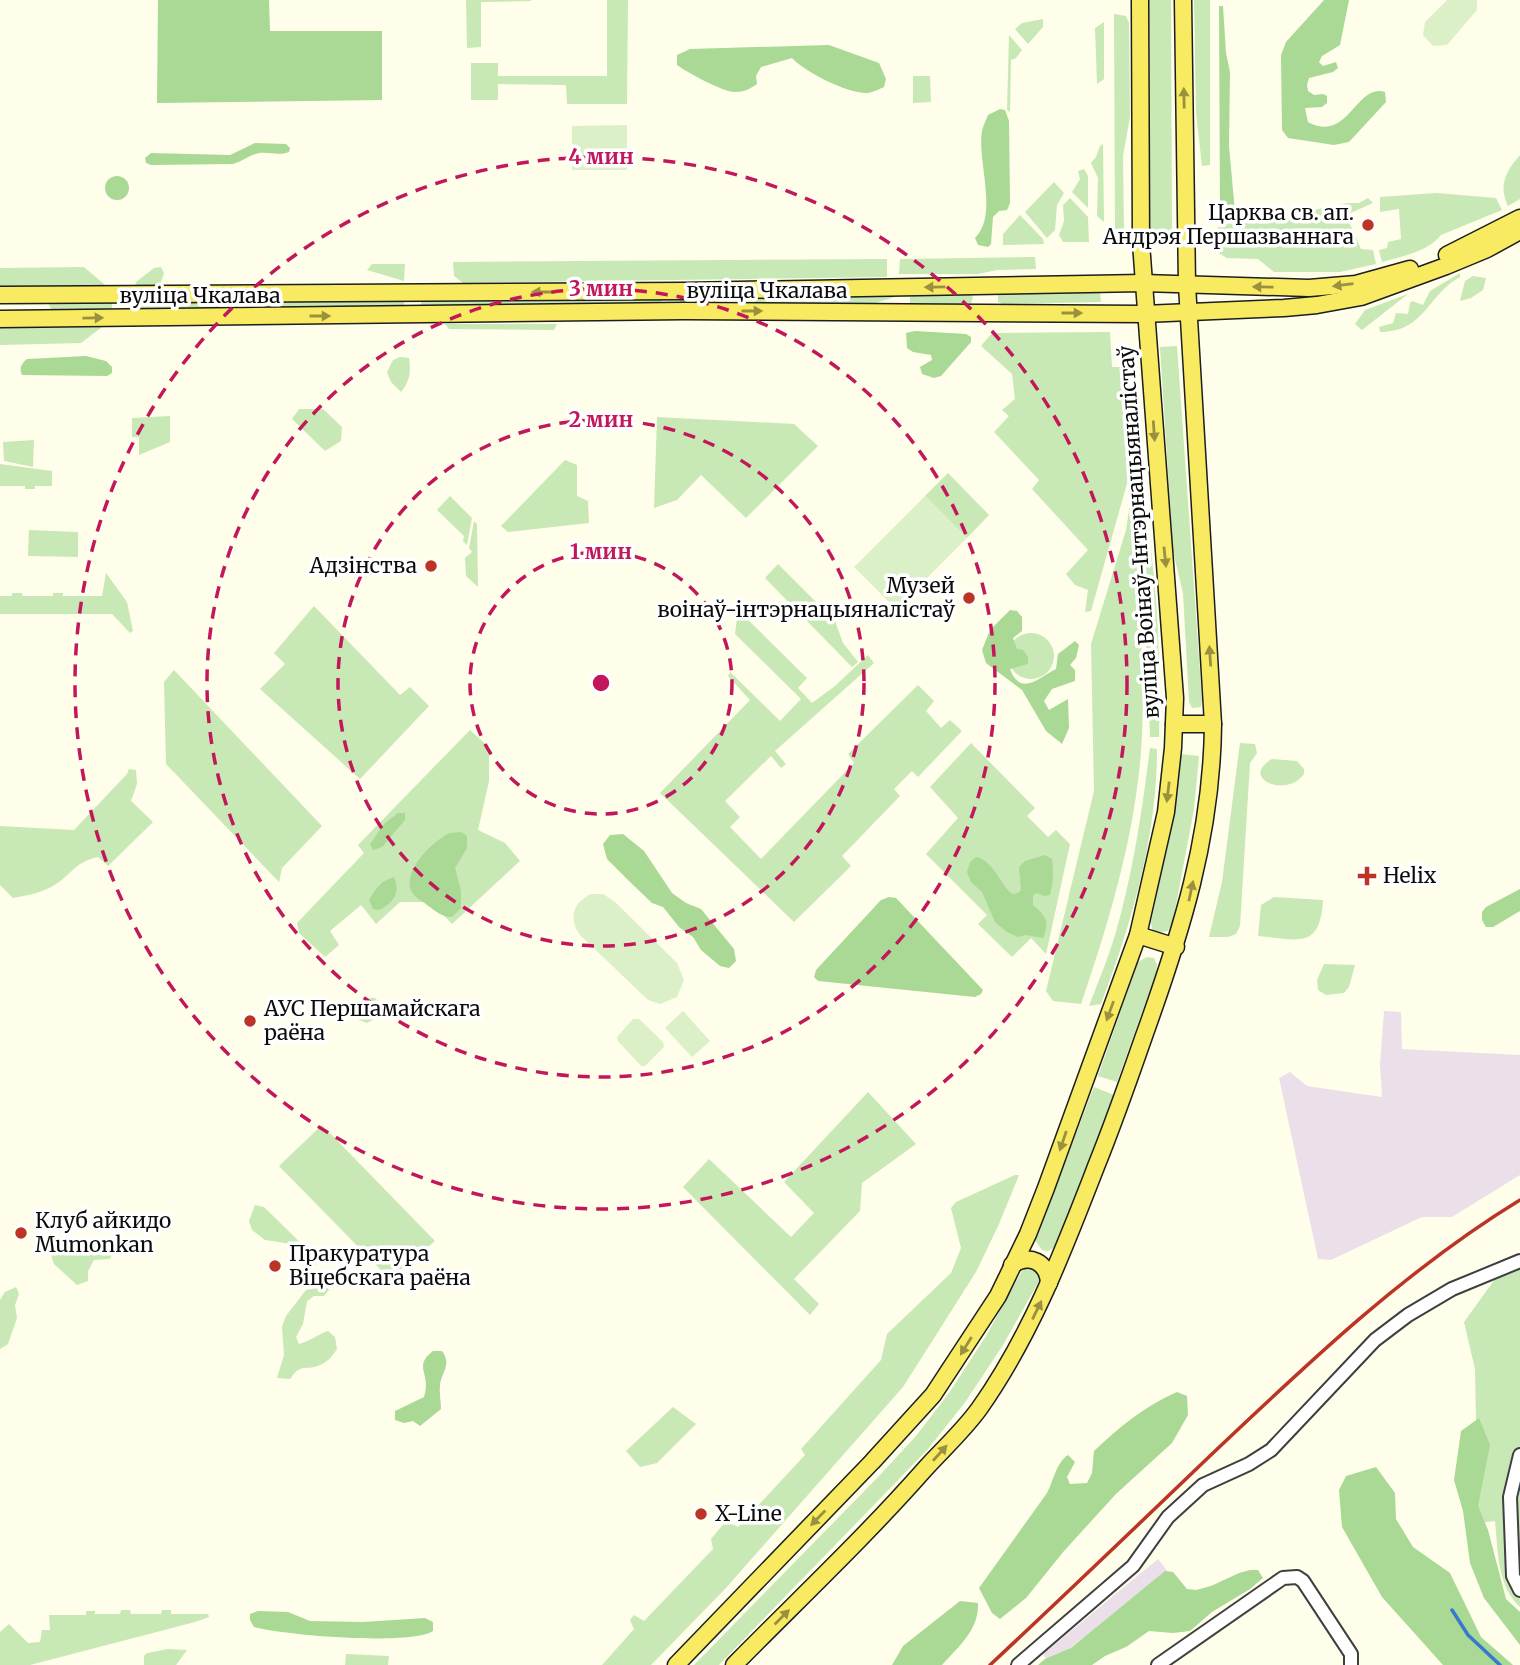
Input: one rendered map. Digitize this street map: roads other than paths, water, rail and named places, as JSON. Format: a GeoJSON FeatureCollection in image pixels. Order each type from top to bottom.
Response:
{"type":"FeatureCollection","features":[{"type":"Feature","properties":{"kind":"main road","name":"вуліца Воінаў-Інтэрнацыяналістаў"},"geometry":{"type":"LineString","coordinates":[[676,1665],[933,1395],[998,1296],[1028,1234],[1088,1077],[1138,935],[1166,812],[1175,698],[1169,596],[1144,314],[1140,218],[1140,0]]}},
{"type":"Feature","properties":{"kind":"main road"},"geometry":{"type":"LineString","coordinates":[[734,1665],[860,1540],[977,1411],[1008,1364],[1064,1250],[1118,1112],[1176,947],[1203,834],[1212,767],[1213,724],[1188,312],[1183,0]]}},
{"type":"Feature","properties":{"kind":"main road","name":"вуліца Чкалава"},"geometry":{"type":"LineString","coordinates":[[0,295],[684,291],[1143,283],[1310,288],[1356,284],[1395,274],[1443,257],[1520,218]]}},
{"type":"Feature","properties":{"kind":"main road","name":"вуліца Чкалава"},"geometry":{"type":"LineString","coordinates":[[0,319],[684,311],[1144,314],[1317,305],[1361,297],[1446,267],[1488,249],[1520,231]]}},
{"type":"Feature","properties":{"kind":"main road"},"geometry":{"type":"LineString","coordinates":[[1003,286],[996,289],[991,298],[993,306],[1004,312]]}},
{"type":"Feature","properties":{"kind":"main road"},"geometry":{"type":"LineString","coordinates":[[964,287],[975,291],[978,299],[975,309],[964,312]]}},
{"type":"Feature","properties":{"kind":"main road"},"geometry":{"type":"LineString","coordinates":[[655,291],[663,294],[666,301],[662,310],[655,312]]}},
{"type":"Feature","properties":{"kind":"main road"},"geometry":{"type":"LineString","coordinates":[[684,291],[678,294],[675,300],[678,307],[684,311]]}},
{"type":"Feature","properties":{"kind":"main road"},"geometry":{"type":"LineString","coordinates":[[230,294],[231,316]]}},
{"type":"Feature","properties":{"kind":"main road"},"geometry":{"type":"LineString","coordinates":[[23,295],[30,299],[33,307],[30,315],[23,318]]}},
{"type":"Feature","properties":{"kind":"main road"},"geometry":{"type":"LineString","coordinates":[[54,318],[47,312],[46,306],[49,299],[55,295]]}},
{"type":"Feature","properties":{"kind":"main road"},"geometry":{"type":"LineString","coordinates":[[1174,724],[1213,724]]}},
{"type":"Feature","properties":{"kind":"main road"},"geometry":{"type":"LineString","coordinates":[[1138,935],[1176,947]]}},
{"type":"Feature","properties":{"kind":"main road"},"geometry":{"type":"LineString","coordinates":[[1028,1234],[1032,1248],[1040,1254],[1050,1256],[1064,1250]]}},
{"type":"Feature","properties":{"kind":"main road"},"geometry":{"type":"LineString","coordinates":[[1012,1265],[1022,1260],[1038,1262],[1045,1268],[1049,1283]]}},
{"type":"Feature","properties":{"kind":"street"},"geometry":{"type":"LineString","coordinates":[[1018,1665],[1133,1566],[1168,1517],[1203,1485],[1249,1464],[1271,1450],[1375,1340],[1408,1315],[1452,1289],[1520,1261]]}},
{"type":"Feature","properties":{"kind":"street"},"geometry":{"type":"LineString","coordinates":[[1520,1455],[1510,1497],[1513,1577],[1520,1590]]}},
{"type":"Feature","properties":{"kind":"street"},"geometry":{"type":"LineString","coordinates":[[1158,1665],[1283,1578],[1297,1577],[1303,1581],[1351,1654],[1351,1665]]}},
{"type":"Feature","properties":{"kind":"waterway"},"geometry":{"type":"LineString","coordinates":[[1452,1610],[1468,1635],[1500,1665]]}},
{"type":"Feature","properties":{"kind":"railway"},"geometry":{"type":"LineString","coordinates":[[990,1665],[1249,1419],[1360,1318],[1438,1256],[1520,1200]]}},
{"type":"Feature","properties":{"kind":"place","name":"Царква св. ап. Андрэя Першазваннага"},"geometry":{"type":"Point","coordinates":[1368,225]}},
{"type":"Feature","properties":{"kind":"place","name":"Адзінства"},"geometry":{"type":"Point","coordinates":[431,566]}},
{"type":"Feature","properties":{"kind":"place","name":"Музей воінаў-інтэрнацыяналістаў"},"geometry":{"type":"Point","coordinates":[969,598]}},
{"type":"Feature","properties":{"kind":"place","name":"Helix"},"geometry":{"type":"Point","coordinates":[1367,876]}},
{"type":"Feature","properties":{"kind":"place","name":"АУС Першамайскага раёна"},"geometry":{"type":"Point","coordinates":[250,1021]}},
{"type":"Feature","properties":{"kind":"place","name":"Клуб айкидо Mumonkan"},"geometry":{"type":"Point","coordinates":[21,1233]}},
{"type":"Feature","properties":{"kind":"place","name":"Пракуратура Віцебскага раёна"},"geometry":{"type":"Point","coordinates":[275,1266]}},
{"type":"Feature","properties":{"kind":"place","name":"X-Line"},"geometry":{"type":"Point","coordinates":[701,1514]}}]}
